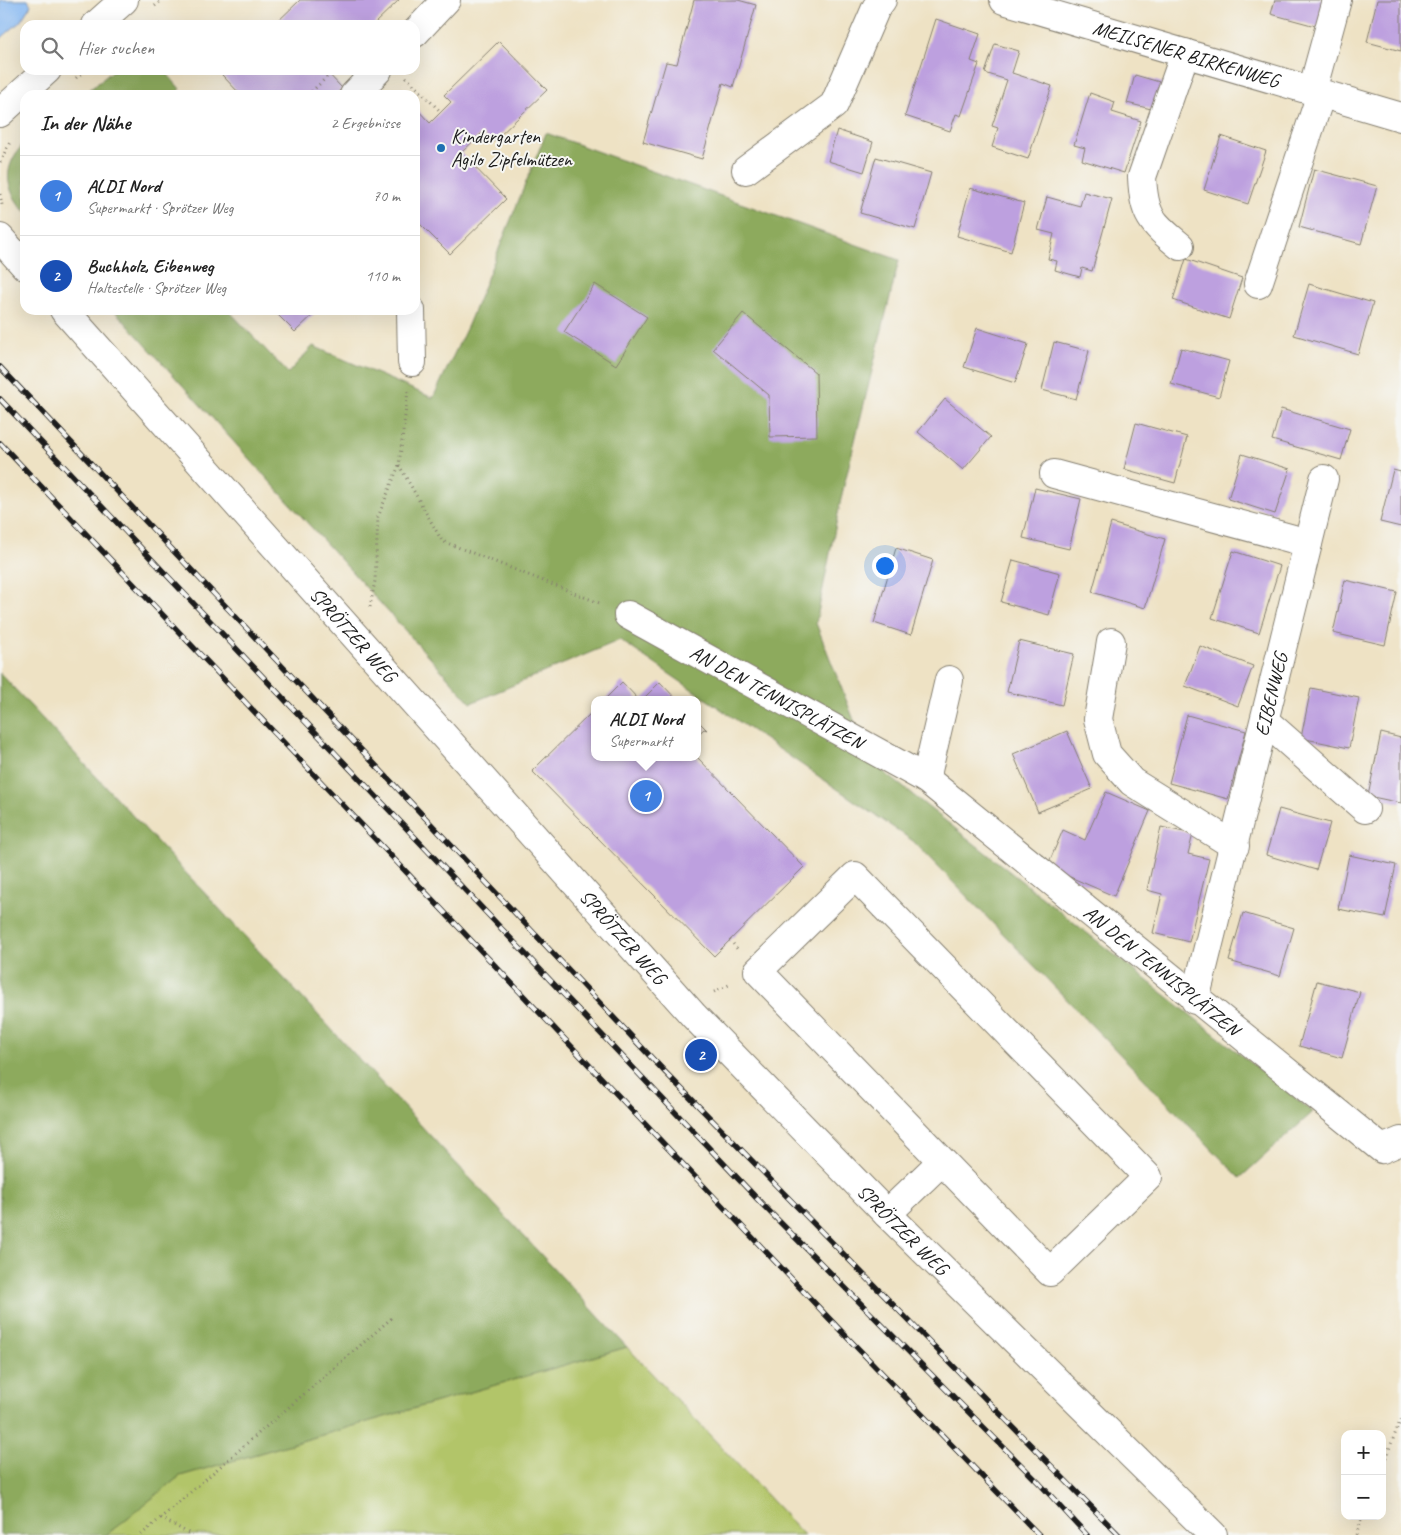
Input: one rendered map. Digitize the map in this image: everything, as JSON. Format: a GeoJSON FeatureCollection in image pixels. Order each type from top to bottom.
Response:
{"type":"FeatureCollection","features":[{"type":"Feature","properties":{"kind":"street"},"geometry":{"type":"LineString","coordinates":[[102,20],[124,0]]}},
{"type":"Feature","properties":{"kind":"street"},"geometry":{"type":"LineString","coordinates":[[420,28],[446,0]]}},
{"type":"Feature","properties":{"kind":"street"},"geometry":{"type":"LineString","coordinates":[[746,170],[834,105],[876,8],[882,0]]}},
{"type":"Feature","properties":{"kind":"street","name":"MEILSENER BIRKENWEG"},"geometry":{"type":"LineString","coordinates":[[1004,0],[1401,117]]}},
{"type":"Feature","properties":{"kind":"street"},"geometry":{"type":"LineString","coordinates":[[1258,284],[1317,92],[1337,0]]}},
{"type":"Feature","properties":{"kind":"street"},"geometry":{"type":"LineString","coordinates":[[1180,246],[1154,225],[1143,196],[1142,177],[1185,53]]}},
{"type":"Feature","properties":{"kind":"street"},"geometry":{"type":"LineString","coordinates":[[25,90],[41,75]]}},
{"type":"Feature","properties":{"kind":"street"},"geometry":{"type":"LineString","coordinates":[[359,90],[373,75]]}},
{"type":"Feature","properties":{"kind":"street"},"geometry":{"type":"LineString","coordinates":[[0,112],[20,94]]}},
{"type":"Feature","properties":{"kind":"street"},"geometry":{"type":"LineString","coordinates":[[0,238],[20,260]]}},
{"type":"Feature","properties":{"kind":"street","name":"SPRÖTZER WEG"},"geometry":{"type":"LineString","coordinates":[[68,315],[694,1016],[887,1214],[1213,1535]]}},
{"type":"Feature","properties":{"kind":"street"},"geometry":{"type":"LineString","coordinates":[[411,315],[412,362]]}},
{"type":"Feature","properties":{"kind":"street"},"geometry":{"type":"LineString","coordinates":[[1054,474],[1308,543]]}},
{"type":"Feature","properties":{"kind":"street","name":"EIBENWEG"},"geometry":{"type":"LineString","coordinates":[[1195,1000],[1235,846],[1324,479]]}},
{"type":"Feature","properties":{"kind":"street","name":"AN DEN TENNISPLÄTZEN"},"geometry":{"type":"LineString","coordinates":[[628,615],[926,779],[1195,1000],[1382,1149],[1401,1141]]}},
{"type":"Feature","properties":{"kind":"street"},"geometry":{"type":"LineString","coordinates":[[1111,642],[1098,719],[1107,754],[1132,782],[1235,846]]}},
{"type":"Feature","properties":{"kind":"street"},"geometry":{"type":"LineString","coordinates":[[926,779],[949,680]]}},
{"type":"Feature","properties":{"kind":"street"},"geometry":{"type":"LineString","coordinates":[[1265,721],[1366,809]]}},
{"type":"Feature","properties":{"kind":"street"},"geometry":{"type":"LineString","coordinates":[[855,876],[1148,1177],[1050,1272],[942,1161],[758,971],[855,876]]}},
{"type":"Feature","properties":{"kind":"street"},"geometry":{"type":"LineString","coordinates":[[887,1214],[942,1161]]}},
{"type":"Feature","properties":{"kind":"path"},"geometry":{"type":"LineString","coordinates":[[313,90],[329,75]]}},
{"type":"Feature","properties":{"kind":"path"},"geometry":{"type":"LineString","coordinates":[[405,75],[420,90]]}},
{"type":"Feature","properties":{"kind":"path"},"geometry":{"type":"LineString","coordinates":[[420,90],[441,112]]}},
{"type":"Feature","properties":{"kind":"path"},"geometry":{"type":"LineString","coordinates":[[0,194],[2,205],[0,202]]}},
{"type":"Feature","properties":{"kind":"path"},"geometry":{"type":"LineString","coordinates":[[369,610],[375,581],[378,517],[399,465],[412,362]]}},
{"type":"Feature","properties":{"kind":"path"},"geometry":{"type":"LineString","coordinates":[[399,465],[442,541],[628,615]]}},
{"type":"Feature","properties":{"kind":"path"},"geometry":{"type":"LineString","coordinates":[[141,1535],[393,1317]]}},
{"type":"Feature","properties":{"kind":"path"},"geometry":{"type":"LineString","coordinates":[[1386,1457],[1401,1419]]}},
{"type":"Feature","properties":{"kind":"path"},"geometry":{"type":"LineString","coordinates":[[161,1518],[192,1535]]}},
{"type":"Feature","properties":{"kind":"path"},"geometry":{"type":"LineString","coordinates":[[1356,1535],[1362,1520]]}},
{"type":"Feature","properties":{"kind":"green space"},"geometry":{"type":"Polygon","coordinates":[[[108,75],[168,75],[180,89],[179,90],[89,90],[108,75]]]}},
{"type":"Feature","properties":{"kind":"green space"},"geometry":{"type":"Polygon","coordinates":[[[546,133],[899,260],[842,494],[816,623],[870,761],[1313,1112],[1240,1178],[913,841],[620,640],[471,703],[119,315],[233,315],[288,373],[313,346],[433,398],[468,325],[546,133]]]}},
{"type":"Feature","properties":{"kind":"green space"},"geometry":{"type":"Polygon","coordinates":[[[20,148],[20,206],[13,194],[8,177],[20,148]]]}},
{"type":"Feature","properties":{"kind":"green space"},"geometry":{"type":"Polygon","coordinates":[[[0,673],[627,1347],[180,1476],[106,1535],[0,1535],[0,673]]]}},
{"type":"Feature","properties":{"kind":"green space"},"geometry":{"type":"Polygon","coordinates":[[[627,1347],[804,1535],[106,1535],[180,1476],[627,1347]]]}},
{"type":"Feature","properties":{"kind":"water"},"geometry":{"type":"Polygon","coordinates":[[[0,0],[28,0],[31,5],[20,22],[0,39],[0,0]]]}},
{"type":"Feature","properties":{"kind":"building"},"geometry":{"type":"Polygon","coordinates":[[[300,0],[399,0],[378,20],[279,20],[300,0]]]}},
{"type":"Feature","properties":{"kind":"building"},"geometry":{"type":"Polygon","coordinates":[[[694,0],[738,0],[756,5],[733,87],[723,83],[702,159],[643,142],[666,62],[677,64],[694,0]]]}},
{"type":"Feature","properties":{"kind":"building"},"geometry":{"type":"Polygon","coordinates":[[[1275,0],[1327,0],[1319,27],[1271,14],[1275,0]]]}},
{"type":"Feature","properties":{"kind":"building"},"geometry":{"type":"Polygon","coordinates":[[[1377,0],[1401,0],[1401,51],[1367,42],[1377,0]]]}},
{"type":"Feature","properties":{"kind":"building"},"geometry":{"type":"Polygon","coordinates":[[[936,19],[980,34],[971,61],[979,64],[961,116],[956,114],[950,131],[905,116],[936,19]]]}},
{"type":"Feature","properties":{"kind":"building","name":"Kindergarten Agilo Zipfelmützen"},"geometry":{"type":"Polygon","coordinates":[[[499,41],[547,90],[492,143],[482,133],[461,153],[506,199],[450,254],[420,224],[420,112],[430,123],[451,102],[444,95],[499,41]]]}},
{"type":"Feature","properties":{"kind":"building"},"geometry":{"type":"Polygon","coordinates":[[[995,44],[1019,51],[1012,73],[1052,86],[1028,159],[992,147],[998,128],[992,126],[1007,80],[985,73],[995,44]]]}},
{"type":"Feature","properties":{"kind":"building"},"geometry":{"type":"Polygon","coordinates":[[[222,75],[330,75],[342,88],[340,90],[236,90],[222,75]]]}},
{"type":"Feature","properties":{"kind":"building"},"geometry":{"type":"Polygon","coordinates":[[[1135,75],[1163,83],[1155,110],[1127,103],[1135,75]]]}},
{"type":"Feature","properties":{"kind":"building"},"geometry":{"type":"Polygon","coordinates":[[[1090,93],[1115,102],[1112,112],[1141,121],[1124,173],[1082,160],[1085,148],[1074,145],[1090,93]]]}},
{"type":"Feature","properties":{"kind":"building"},"geometry":{"type":"Polygon","coordinates":[[[837,130],[873,142],[864,172],[828,161],[837,130]]]}},
{"type":"Feature","properties":{"kind":"building"},"geometry":{"type":"Polygon","coordinates":[[[1221,136],[1266,151],[1248,204],[1204,190],[1221,136]]]}},
{"type":"Feature","properties":{"kind":"building"},"geometry":{"type":"Polygon","coordinates":[[[876,157],[931,173],[915,229],[860,213],[876,157]]]}},
{"type":"Feature","properties":{"kind":"building"},"geometry":{"type":"Polygon","coordinates":[[[1314,169],[1377,186],[1361,244],[1299,227],[1314,169]]]}},
{"type":"Feature","properties":{"kind":"building"},"geometry":{"type":"Polygon","coordinates":[[[970,188],[1024,203],[1011,252],[957,236],[970,188]]]}},
{"type":"Feature","properties":{"kind":"building"},"geometry":{"type":"Polygon","coordinates":[[[1084,192],[1112,199],[1092,271],[1082,268],[1080,277],[1055,270],[1057,261],[1048,259],[1054,234],[1038,230],[1047,197],[1080,206],[1084,192]]]}},
{"type":"Feature","properties":{"kind":"building"},"geometry":{"type":"Polygon","coordinates":[[[1186,259],[1242,278],[1229,319],[1173,300],[1186,259]]]}},
{"type":"Feature","properties":{"kind":"building"},"geometry":{"type":"Polygon","coordinates":[[[595,284],[647,317],[616,365],[564,332],[595,284]]]}},
{"type":"Feature","properties":{"kind":"building"},"geometry":{"type":"Polygon","coordinates":[[[1309,284],[1373,303],[1358,354],[1294,335],[1309,284]]]}},
{"type":"Feature","properties":{"kind":"building"},"geometry":{"type":"Polygon","coordinates":[[[743,313],[816,373],[817,436],[770,437],[769,395],[713,349],[743,313]]]}},
{"type":"Feature","properties":{"kind":"building"},"geometry":{"type":"Polygon","coordinates":[[[278,315],[313,315],[295,332],[278,315]]]}},
{"type":"Feature","properties":{"kind":"building"},"geometry":{"type":"Polygon","coordinates":[[[977,328],[1028,344],[1015,383],[964,367],[977,328]]]}},
{"type":"Feature","properties":{"kind":"building"},"geometry":{"type":"Polygon","coordinates":[[[1054,342],[1089,351],[1076,399],[1042,390],[1054,342]]]}},
{"type":"Feature","properties":{"kind":"building"},"geometry":{"type":"Polygon","coordinates":[[[1181,348],[1229,361],[1219,397],[1171,384],[1181,348]]]}},
{"type":"Feature","properties":{"kind":"building"},"geometry":{"type":"Polygon","coordinates":[[[945,399],[991,437],[963,470],[918,432],[945,399]]]}},
{"type":"Feature","properties":{"kind":"building"},"geometry":{"type":"Polygon","coordinates":[[[1281,409],[1350,429],[1341,460],[1272,440],[1281,409]]]}},
{"type":"Feature","properties":{"kind":"building"},"geometry":{"type":"Polygon","coordinates":[[[1136,423],[1187,437],[1175,483],[1124,469],[1136,423]]]}},
{"type":"Feature","properties":{"kind":"building"},"geometry":{"type":"Polygon","coordinates":[[[1242,454],[1290,469],[1275,514],[1228,499],[1242,454]]]}},
{"type":"Feature","properties":{"kind":"building"},"geometry":{"type":"Polygon","coordinates":[[[1393,470],[1401,472],[1401,527],[1380,522],[1393,470]]]}},
{"type":"Feature","properties":{"kind":"building"},"geometry":{"type":"Polygon","coordinates":[[[1035,488],[1081,499],[1069,549],[1023,538],[1035,488]]]}},
{"type":"Feature","properties":{"kind":"building"},"geometry":{"type":"Polygon","coordinates":[[[1111,523],[1165,539],[1145,608],[1092,592],[1111,523]]]}},
{"type":"Feature","properties":{"kind":"building"},"geometry":{"type":"Polygon","coordinates":[[[896,548],[933,560],[911,635],[874,623],[896,548]]]}},
{"type":"Feature","properties":{"kind":"building"},"geometry":{"type":"Polygon","coordinates":[[[1233,551],[1280,566],[1259,633],[1212,618],[1233,551]]]}},
{"type":"Feature","properties":{"kind":"building"},"geometry":{"type":"Polygon","coordinates":[[[1013,560],[1060,573],[1049,615],[1001,602],[1013,560]]]}},
{"type":"Feature","properties":{"kind":"building"},"geometry":{"type":"Polygon","coordinates":[[[1345,580],[1397,592],[1385,645],[1333,633],[1345,580]]]}},
{"type":"Feature","properties":{"kind":"building"},"geometry":{"type":"Polygon","coordinates":[[[1019,641],[1074,654],[1062,705],[1007,692],[1019,641]]]}},
{"type":"Feature","properties":{"kind":"building"},"geometry":{"type":"Polygon","coordinates":[[[1200,646],[1253,666],[1238,706],[1185,686],[1200,646]]]}},
{"type":"Feature","properties":{"kind":"building"},"geometry":{"type":"Polygon","coordinates":[[[622,682],[635,696],[608,696],[622,682]]]}},
{"type":"Feature","properties":{"kind":"building"},"geometry":{"type":"Polygon","coordinates":[[[660,682],[673,696],[646,696],[660,682]]]}},
{"type":"Feature","properties":{"kind":"building"},"geometry":{"type":"Polygon","coordinates":[[[1311,688],[1359,698],[1349,748],[1301,738],[1311,688]]]}},
{"type":"Feature","properties":{"kind":"building"},"geometry":{"type":"Polygon","coordinates":[[[591,713],[591,761],[701,761],[804,867],[714,956],[532,771],[591,713]]]}},
{"type":"Feature","properties":{"kind":"building"},"geometry":{"type":"Polygon","coordinates":[[[1187,715],[1246,731],[1228,799],[1169,783],[1187,715]]]}},
{"type":"Feature","properties":{"kind":"building"},"geometry":{"type":"Polygon","coordinates":[[[701,724],[707,730],[704,729],[701,732],[701,724]]]}},
{"type":"Feature","properties":{"kind":"building"},"geometry":{"type":"Polygon","coordinates":[[[1067,731],[1092,789],[1038,812],[1013,754],[1067,731]]]}},
{"type":"Feature","properties":{"kind":"building"},"geometry":{"type":"Polygon","coordinates":[[[1381,733],[1401,738],[1401,803],[1368,796],[1381,733]]]}},
{"type":"Feature","properties":{"kind":"building"},"geometry":{"type":"Polygon","coordinates":[[[1106,792],[1150,811],[1114,896],[1047,867],[1063,830],[1085,840],[1106,792]]]}},
{"type":"Feature","properties":{"kind":"building"},"geometry":{"type":"Polygon","coordinates":[[[1279,809],[1330,823],[1316,870],[1266,855],[1279,809]]]}},
{"type":"Feature","properties":{"kind":"building"},"geometry":{"type":"Polygon","coordinates":[[[1161,827],[1193,834],[1188,854],[1209,859],[1189,942],[1153,933],[1162,894],[1147,890],[1161,827]]]}},
{"type":"Feature","properties":{"kind":"building"},"geometry":{"type":"Polygon","coordinates":[[[1349,855],[1396,865],[1385,918],[1338,909],[1349,855]]]}},
{"type":"Feature","properties":{"kind":"building"},"geometry":{"type":"Polygon","coordinates":[[[1243,913],[1294,928],[1280,976],[1229,961],[1243,913]]]}},
{"type":"Feature","properties":{"kind":"building"},"geometry":{"type":"Polygon","coordinates":[[[1317,981],[1360,992],[1342,1058],[1299,1046],[1317,981]]]}},
{"type":"Feature","properties":{"kind":"railway"},"geometry":{"type":"LineString","coordinates":[[0,367],[665,1072],[1119,1535]]}},
{"type":"Feature","properties":{"kind":"railway"},"geometry":{"type":"LineString","coordinates":[[0,399],[763,1205],[1040,1484],[1087,1535]]}},
{"type":"Feature","properties":{"kind":"railway"},"geometry":{"type":"LineString","coordinates":[[0,443],[841,1331],[1039,1535]]}},
{"type":"Feature","properties":{"kind":"place","name":"Kindergarten Agilo Zipfelmützen"},"geometry":{"type":"Point","coordinates":[441,148]}},
{"type":"Feature","properties":{"kind":"place","name":"ALDI Nord"},"geometry":{"type":"Point","coordinates":[646,796]}},
{"type":"Feature","properties":{"kind":"place","name":"Buchholz, Eibenweg"},"geometry":{"type":"Point","coordinates":[701,1055]}}]}
